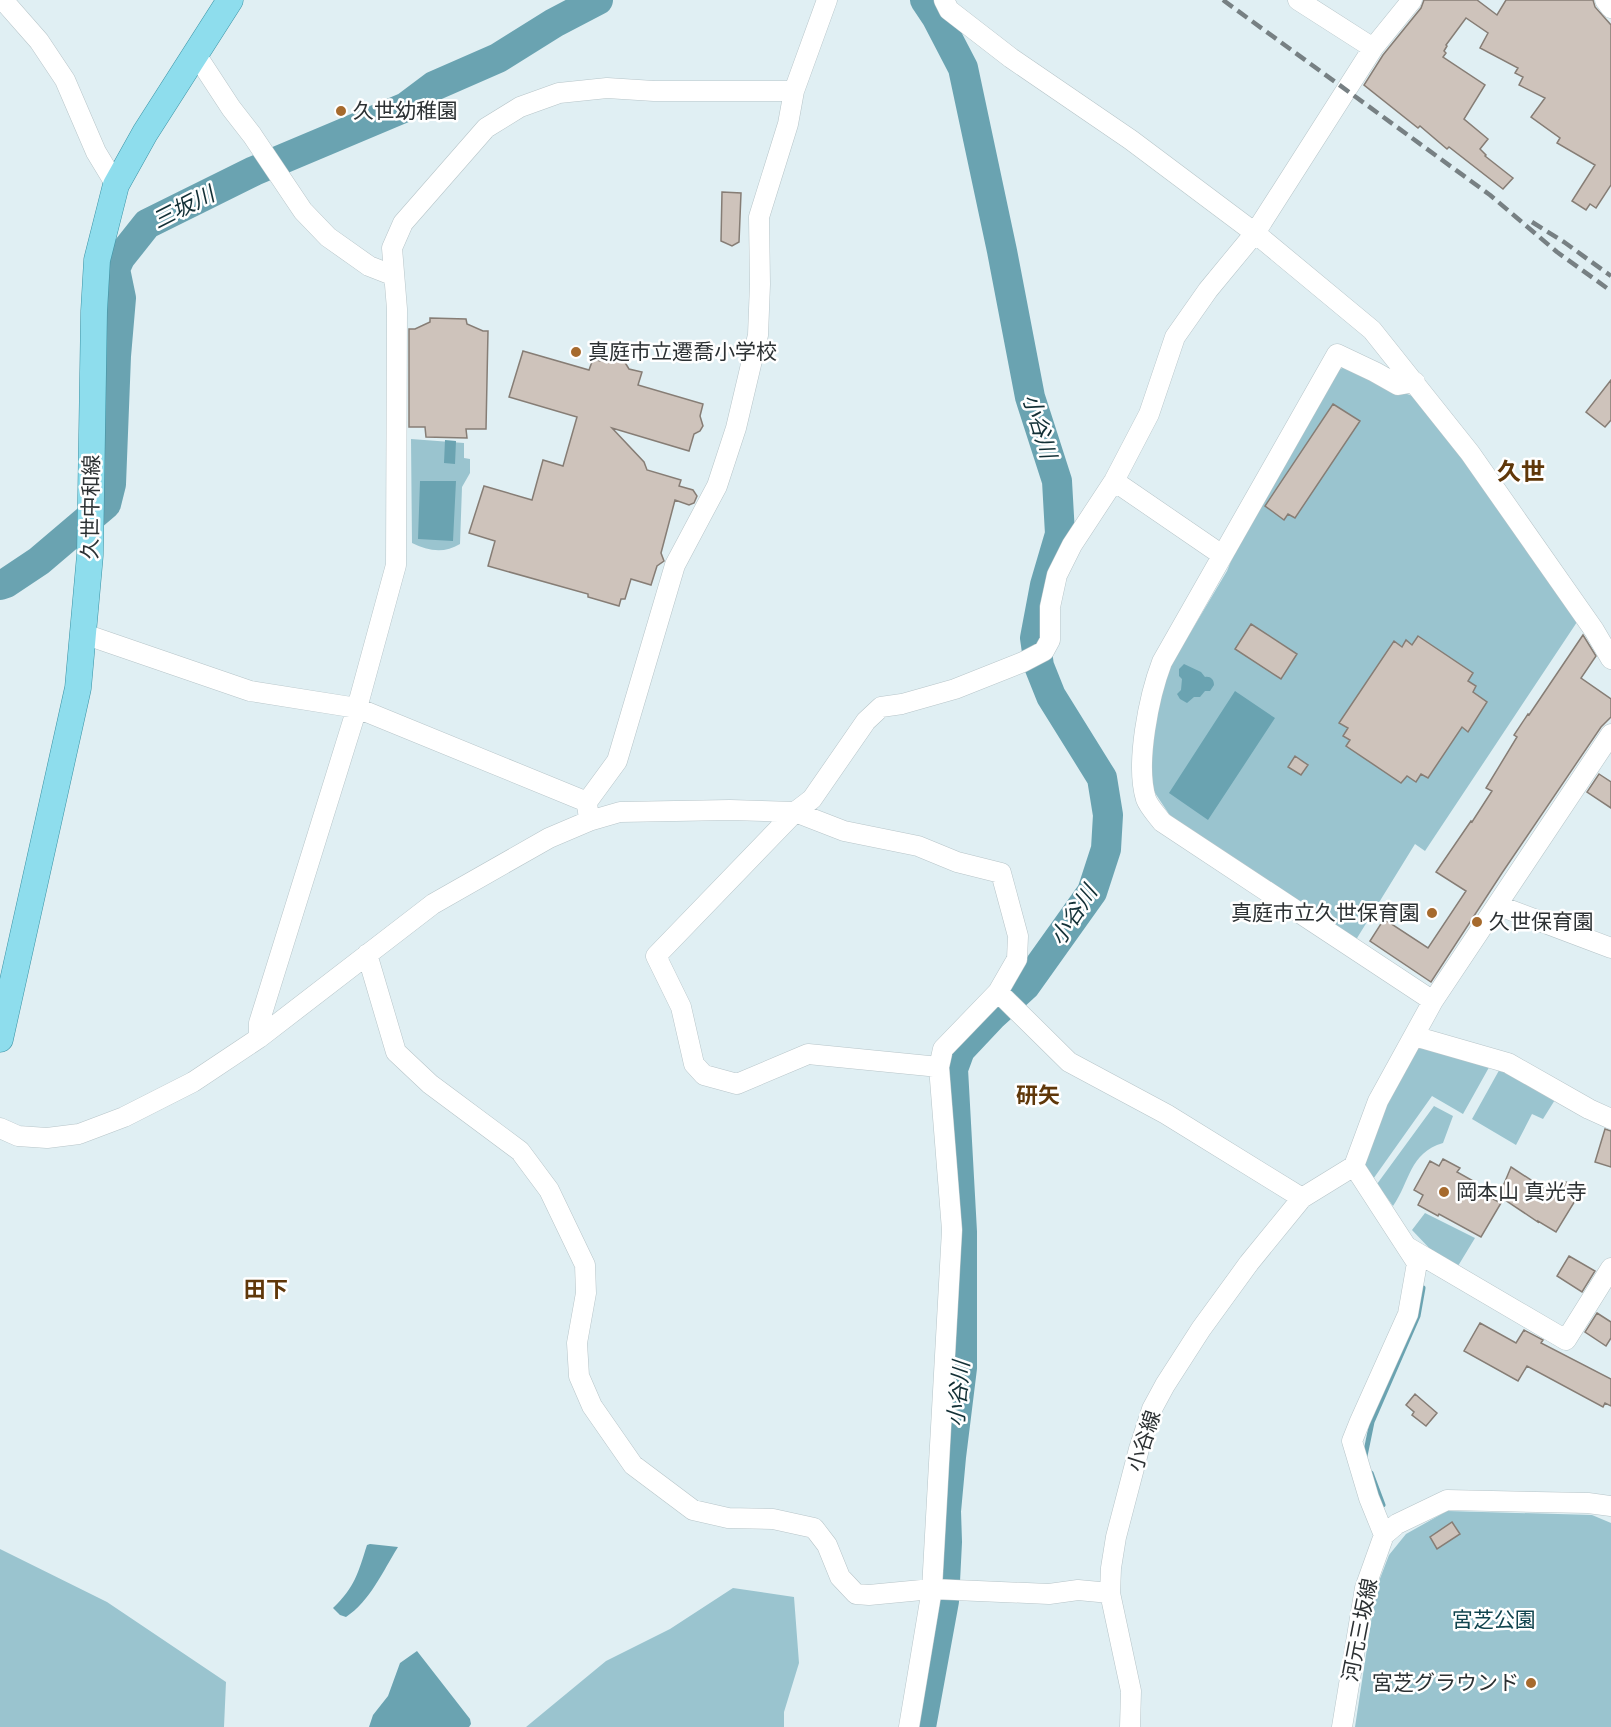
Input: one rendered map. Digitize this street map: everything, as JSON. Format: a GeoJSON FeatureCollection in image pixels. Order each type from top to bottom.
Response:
{"type":"FeatureCollection","features":[{"type":"Feature","properties":{"kind":"main road","name":"久世中和線"},"geometry":{"type":"LineString","coordinates":[[0,1039],[78,688],[84,634],[91,519],[97,260],[116,185],[145,133],[230,0]]}},
{"type":"Feature","properties":{"kind":"street"},"geometry":{"type":"LineString","coordinates":[[3,0],[39,41],[65,80],[96,152],[116,185]]}},
{"type":"Feature","properties":{"kind":"street"},"geometry":{"type":"LineString","coordinates":[[0,1128],[18,1136],[47,1138],[79,1134],[123,1117],[193,1082],[259,1038],[433,904],[549,838],[588,812],[617,761],[675,565],[717,486],[736,428],[758,335],[759,217],[788,124],[794,91],[827,0]]}},
{"type":"Feature","properties":{"kind":"street"},"geometry":{"type":"LineString","coordinates":[[944,0],[949,10],[1011,58],[1131,140],[1256,233],[1372,330],[1470,453],[1594,630],[1611,659]]}},
{"type":"Feature","properties":{"kind":"street"},"geometry":{"type":"LineString","coordinates":[[1298,0],[1373,48]]}},
{"type":"Feature","properties":{"kind":"street"},"geometry":{"type":"LineString","coordinates":[[939,1067],[808,1054],[737,1084],[704,1075],[694,1064],[681,1007],[656,956],[795,812],[812,799],[866,721],[881,707],[902,704],[955,689],[1023,662],[1044,651],[1050,640],[1050,607],[1057,575],[1072,545],[1114,481],[1149,414],[1175,337],[1208,290],[1256,233],[1373,48],[1412,0]]}},
{"type":"Feature","properties":{"kind":"street"},"geometry":{"type":"LineString","coordinates":[[1605,0],[1611,8]]}},
{"type":"Feature","properties":{"kind":"street"},"geometry":{"type":"LineString","coordinates":[[195,53],[303,211],[328,237],[369,266],[392,275]]}},
{"type":"Feature","properties":{"kind":"street"},"geometry":{"type":"LineString","coordinates":[[259,1038],[259,1023],[357,708],[396,565],[397,309],[392,275],[392,248],[403,223],[486,128],[520,107],[559,93],[607,88],[654,91],[794,91]]}},
{"type":"Feature","properties":{"kind":"street"},"geometry":{"type":"LineString","coordinates":[[1415,382],[1398,385],[1337,354],[1162,662],[1153,688],[1145,734],[1142,775],[1147,800],[1162,822],[1433,1001]]}},
{"type":"Feature","properties":{"kind":"street"},"geometry":{"type":"LineString","coordinates":[[1114,481],[1222,555]]}},
{"type":"Feature","properties":{"kind":"street"},"geometry":{"type":"LineString","coordinates":[[84,634],[250,691],[357,708],[588,812],[730,810],[795,812],[844,831],[918,846],[957,862],[1001,873],[1018,936],[1017,959],[998,992],[943,1049],[939,1067],[952,1230],[932,1589],[909,1727]]}},
{"type":"Feature","properties":{"kind":"street"},"geometry":{"type":"LineString","coordinates":[[1611,734],[1433,1001],[1378,1101],[1354,1166],[1417,1263],[1408,1314],[1352,1441],[1369,1498],[1384,1535],[1397,1524],[1447,1500],[1588,1503],[1611,1506]]}},
{"type":"Feature","properties":{"kind":"street"},"geometry":{"type":"LineString","coordinates":[[1497,905],[1611,948]]}},
{"type":"Feature","properties":{"kind":"street"},"geometry":{"type":"LineString","coordinates":[[367,954],[396,1052],[430,1084],[520,1151],[549,1190],[585,1265],[586,1293],[577,1343],[579,1376],[592,1406],[633,1465],[650,1480],[693,1510],[728,1518],[773,1519],[814,1528],[827,1545],[840,1577],[856,1593],[869,1595],[932,1589],[1049,1594],[1078,1590],[1110,1593]]}},
{"type":"Feature","properties":{"kind":"street"},"geometry":{"type":"LineString","coordinates":[[998,992],[1069,1062],[1166,1114],[1302,1198]]}},
{"type":"Feature","properties":{"kind":"street"},"geometry":{"type":"LineString","coordinates":[[1414,1036],[1508,1063],[1611,1119]]}},
{"type":"Feature","properties":{"kind":"street","name":"小谷線"},"geometry":{"type":"LineString","coordinates":[[1130,1727],[1131,1691],[1110,1593],[1111,1568],[1116,1537],[1152,1409],[1202,1329],[1249,1263],[1302,1198],[1354,1166]]}},
{"type":"Feature","properties":{"kind":"street"},"geometry":{"type":"LineString","coordinates":[[1407,1247],[1566,1340],[1611,1268]]}},
{"type":"Feature","properties":{"kind":"street","name":"河元三坂線"},"geometry":{"type":"LineString","coordinates":[[1342,1727],[1365,1588],[1384,1535]]}},
{"type":"Feature","properties":{"kind":"green space"},"geometry":{"type":"Polygon","coordinates":[[[1344,367],[1421,399],[1579,619],[1425,851],[1415,844],[1354,943],[1190,834],[1169,814],[1153,790],[1150,760],[1161,682],[1227,571],[1239,541],[1335,372],[1344,367]]]}},
{"type":"Feature","properties":{"kind":"green space"},"geometry":{"type":"Polygon","coordinates":[[[411,439],[464,443],[464,458],[470,459],[470,473],[462,487],[460,544],[454,547],[436,550],[412,543],[411,439]]]}},
{"type":"Feature","properties":{"kind":"green space"},"geometry":{"type":"Polygon","coordinates":[[[1417,1044],[1492,1062],[1463,1114],[1432,1096],[1371,1182],[1361,1162],[1365,1144],[1417,1044]]]}},
{"type":"Feature","properties":{"kind":"green space"},"geometry":{"type":"Polygon","coordinates":[[[1502,1065],[1558,1095],[1543,1119],[1532,1114],[1516,1145],[1472,1119],[1502,1065]]]}},
{"type":"Feature","properties":{"kind":"green space"},"geometry":{"type":"Polygon","coordinates":[[[1434,1106],[1453,1116],[1443,1143],[1423,1154],[1417,1161],[1393,1206],[1377,1184],[1434,1106]]]}},
{"type":"Feature","properties":{"kind":"green space"},"geometry":{"type":"Polygon","coordinates":[[[1425,1213],[1475,1238],[1458,1266],[1432,1251],[1412,1230],[1425,1213]]]}},
{"type":"Feature","properties":{"kind":"green space","name":"宮芝公園"},"geometry":{"type":"Polygon","coordinates":[[[1447,1511],[1592,1515],[1611,1523],[1611,1727],[1355,1727],[1376,1589],[1389,1555],[1406,1534],[1447,1511]]]}},
{"type":"Feature","properties":{"kind":"green space"},"geometry":{"type":"Polygon","coordinates":[[[0,1549],[107,1602],[226,1682],[224,1727],[0,1727],[0,1549]]]}},
{"type":"Feature","properties":{"kind":"green space"},"geometry":{"type":"Polygon","coordinates":[[[733,1588],[794,1597],[799,1663],[784,1712],[784,1727],[526,1727],[606,1661],[670,1629],[733,1588]]]}},
{"type":"Feature","properties":{"kind":"shaded area"},"geometry":{"type":"Polygon","coordinates":[[[445,440],[456,441],[455,464],[444,463],[445,440]]]}},
{"type":"Feature","properties":{"kind":"shaded area"},"geometry":{"type":"Polygon","coordinates":[[[420,481],[456,481],[453,541],[418,539],[420,481]]]}},
{"type":"Feature","properties":{"kind":"shaded area"},"geometry":{"type":"Polygon","coordinates":[[[1184,664],[1201,672],[1205,677],[1211,678],[1214,685],[1210,691],[1205,691],[1200,697],[1194,697],[1187,703],[1177,694],[1181,690],[1182,679],[1179,676],[1179,669],[1184,664]]]}},
{"type":"Feature","properties":{"kind":"shaded area"},"geometry":{"type":"Polygon","coordinates":[[[1235,691],[1275,718],[1208,820],[1169,793],[1235,691]]]}},
{"type":"Feature","properties":{"kind":"shaded area"},"geometry":{"type":"Polygon","coordinates":[[[367,1545],[398,1547],[362,1603],[346,1617],[340,1615],[333,1608],[351,1586],[367,1545]]]}},
{"type":"Feature","properties":{"kind":"shaded area"},"geometry":{"type":"Polygon","coordinates":[[[417,1651],[470,1719],[469,1727],[369,1727],[373,1715],[388,1696],[400,1663],[417,1651]]]}},
{"type":"Feature","properties":{"kind":"building"},"geometry":{"type":"Polygon","coordinates":[[[1424,0],[1477,0],[1497,15],[1506,0],[1593,0],[1595,7],[1611,25],[1611,185],[1596,208],[1590,204],[1586,210],[1572,201],[1595,165],[1557,143],[1560,138],[1531,117],[1545,98],[1519,85],[1523,77],[1515,73],[1518,68],[1480,48],[1488,33],[1466,18],[1446,45],[1444,51],[1446,53],[1443,57],[1485,85],[1464,119],[1488,139],[1480,149],[1485,156],[1513,178],[1503,189],[1449,147],[1447,149],[1420,126],[1418,128],[1364,85],[1383,55],[1421,8],[1424,0]]]}},
{"type":"Feature","properties":{"kind":"building"},"geometry":{"type":"Polygon","coordinates":[[[722,192],[741,193],[739,242],[732,246],[721,241],[722,192]]]}},
{"type":"Feature","properties":{"kind":"building"},"geometry":{"type":"Polygon","coordinates":[[[430,318],[466,319],[467,324],[488,331],[486,429],[466,429],[467,438],[426,437],[425,427],[409,427],[409,329],[415,329],[430,322],[430,318]]]}},
{"type":"Feature","properties":{"kind":"building"},"geometry":{"type":"Polygon","coordinates":[[[523,351],[589,370],[593,359],[600,361],[604,357],[615,354],[621,356],[629,369],[642,372],[638,385],[703,404],[700,416],[703,426],[694,434],[689,451],[612,428],[644,462],[647,470],[681,480],[679,486],[693,490],[697,496],[694,503],[689,505],[675,500],[661,553],[664,561],[657,566],[651,585],[631,579],[625,599],[621,599],[619,606],[588,597],[588,594],[488,566],[495,541],[469,533],[484,486],[532,500],[543,460],[563,466],[577,417],[509,397],[523,351]]]}},
{"type":"Feature","properties":{"kind":"building"},"geometry":{"type":"Polygon","coordinates":[[[1611,380],[1611,420],[1605,427],[1586,412],[1611,380]]]}},
{"type":"Feature","properties":{"kind":"building"},"geometry":{"type":"Polygon","coordinates":[[[1333,404],[1360,421],[1295,518],[1288,514],[1284,520],[1265,506],[1333,404]]]}},
{"type":"Feature","properties":{"kind":"building"},"geometry":{"type":"Polygon","coordinates":[[[1251,624],[1297,654],[1281,679],[1235,649],[1251,624]]]}},
{"type":"Feature","properties":{"kind":"building"},"geometry":{"type":"Polygon","coordinates":[[[1583,635],[1596,656],[1581,678],[1611,699],[1611,717],[1601,727],[1431,982],[1370,941],[1384,919],[1428,948],[1466,891],[1436,872],[1492,791],[1486,788],[1517,737],[1514,735],[1583,635]]]}},
{"type":"Feature","properties":{"kind":"building"},"geometry":{"type":"Polygon","coordinates":[[[1418,636],[1473,673],[1468,681],[1476,686],[1473,692],[1487,702],[1468,732],[1462,727],[1428,778],[1421,774],[1416,782],[1407,776],[1401,783],[1346,746],[1350,740],[1343,736],[1348,728],[1339,723],[1394,641],[1402,647],[1406,640],[1412,645],[1418,636]]]}},
{"type":"Feature","properties":{"kind":"building"},"geometry":{"type":"Polygon","coordinates":[[[1295,756],[1308,765],[1301,775],[1288,767],[1295,756]]]}},
{"type":"Feature","properties":{"kind":"building"},"geometry":{"type":"Polygon","coordinates":[[[1599,774],[1611,782],[1611,808],[1587,792],[1599,774]]]}},
{"type":"Feature","properties":{"kind":"building"},"geometry":{"type":"Polygon","coordinates":[[[1605,1129],[1611,1131],[1611,1167],[1595,1162],[1605,1129]]]}},
{"type":"Feature","properties":{"kind":"building"},"geometry":{"type":"Polygon","coordinates":[[[1443,1159],[1460,1168],[1457,1172],[1475,1182],[1471,1188],[1501,1203],[1481,1237],[1418,1205],[1423,1195],[1414,1190],[1430,1161],[1439,1166],[1443,1159]]]}},
{"type":"Feature","properties":{"kind":"building"},"geometry":{"type":"Polygon","coordinates":[[[1511,1167],[1557,1197],[1566,1182],[1581,1191],[1556,1232],[1499,1196],[1511,1167]]]}},
{"type":"Feature","properties":{"kind":"building"},"geometry":{"type":"Polygon","coordinates":[[[1569,1256],[1595,1271],[1582,1292],[1557,1276],[1569,1256]]]}},
{"type":"Feature","properties":{"kind":"building"},"geometry":{"type":"Polygon","coordinates":[[[1597,1313],[1611,1322],[1611,1338],[1606,1346],[1585,1332],[1597,1313]]]}},
{"type":"Feature","properties":{"kind":"building"},"geometry":{"type":"Polygon","coordinates":[[[1480,1323],[1516,1343],[1524,1330],[1543,1340],[1541,1343],[1611,1379],[1611,1406],[1605,1403],[1603,1407],[1527,1366],[1518,1381],[1464,1351],[1480,1323]]]}},
{"type":"Feature","properties":{"kind":"building"},"geometry":{"type":"Polygon","coordinates":[[[1415,1394],[1437,1413],[1426,1426],[1412,1415],[1414,1412],[1406,1405],[1415,1394]]]}},
{"type":"Feature","properties":{"kind":"building"},"geometry":{"type":"Polygon","coordinates":[[[1452,1522],[1460,1534],[1437,1549],[1430,1537],[1452,1522]]]}},
{"type":"Feature","properties":{"kind":"waterway","name":"三坂川"},"geometry":{"type":"LineString","coordinates":[[0,585],[39,561],[106,504],[111,484],[116,356],[121,298],[115,269],[120,258],[147,224],[254,171],[406,107],[434,86],[498,58],[554,23],[598,0]]}},
{"type":"Feature","properties":{"kind":"waterway","name":"小谷川"},"geometry":{"type":"LineString","coordinates":[[921,1727],[944,1601],[946,1511],[962,1368],[962,1232],[953,1069],[960,1050],[1025,986],[1092,892],[1106,849],[1108,815],[1102,778],[1051,696],[1039,666],[1035,638],[1045,585],[1060,534],[1057,481],[1030,397],[963,68],[925,0]]}},
{"type":"Feature","properties":{"kind":"waterway"},"geometry":{"type":"LineString","coordinates":[[1365,1456],[1372,1422],[1418,1316],[1423,1288]]}},
{"type":"Feature","properties":{"kind":"waterway"},"geometry":{"type":"LineString","coordinates":[[1371,1473],[1383,1505]]}},
{"type":"Feature","properties":{"kind":"railway"},"geometry":{"type":"LineString","coordinates":[[1223,0],[1490,195],[1557,252],[1611,291]]}},
{"type":"Feature","properties":{"kind":"railway"},"geometry":{"type":"LineString","coordinates":[[1532,222],[1611,276]]}},
{"type":"Feature","properties":{"kind":"place","name":"久世幼稚園"},"geometry":{"type":"Point","coordinates":[341,111]}},
{"type":"Feature","properties":{"kind":"place","name":"真庭市立遷喬小学校"},"geometry":{"type":"Point","coordinates":[576,352]}},
{"type":"Feature","properties":{"kind":"place","name":"真庭市立久世保育園"},"geometry":{"type":"Point","coordinates":[1432,913]}},
{"type":"Feature","properties":{"kind":"place","name":"久世保育園"},"geometry":{"type":"Point","coordinates":[1477,922]}},
{"type":"Feature","properties":{"kind":"place","name":"岡本山 真光寺"},"geometry":{"type":"Point","coordinates":[1444,1192]}},
{"type":"Feature","properties":{"kind":"place","name":"宮芝グラウンド"},"geometry":{"type":"Point","coordinates":[1531,1683]}},
{"type":"Feature","properties":{"kind":"district","name":"久世"},"geometry":{"type":"Point","coordinates":[1521,472]}},
{"type":"Feature","properties":{"kind":"district","name":"研矢"},"geometry":{"type":"Point","coordinates":[1038,1095]}},
{"type":"Feature","properties":{"kind":"district","name":"田下"},"geometry":{"type":"Point","coordinates":[266,1289]}}]}
